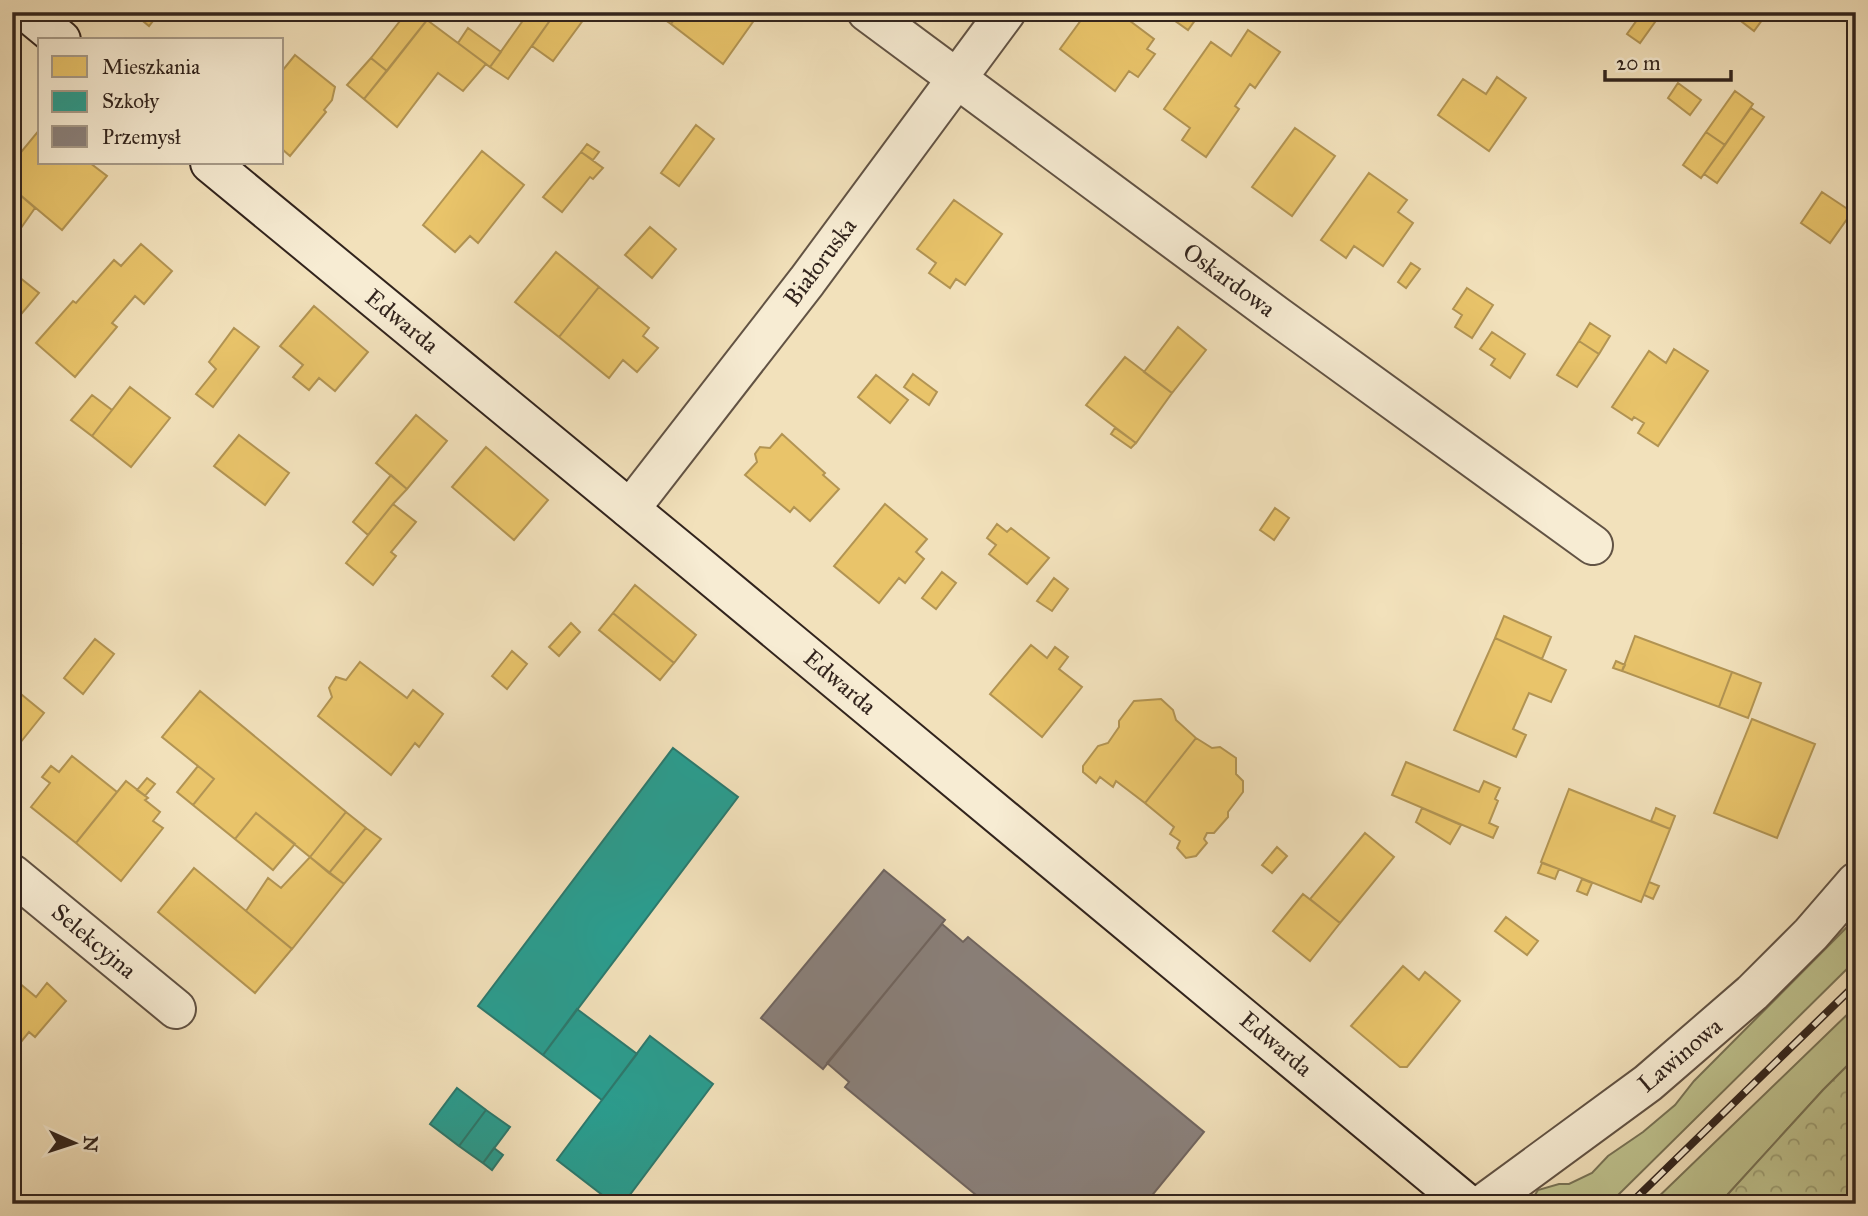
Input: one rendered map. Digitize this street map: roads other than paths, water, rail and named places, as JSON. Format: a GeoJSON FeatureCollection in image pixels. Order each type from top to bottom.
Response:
{"type":"FeatureCollection","features":[{"type":"Feature","properties":{"kind":"street"},"geometry":{"type":"LineString","coordinates":[[27,12],[59,38]]}},
{"type":"Feature","properties":{"kind":"street","name":"Oskardowa"},"geometry":{"type":"LineString","coordinates":[[867,12],[1289,324],[1593,544]]}},
{"type":"Feature","properties":{"kind":"street","name":"Białoruska"},"geometry":{"type":"LineString","coordinates":[[630,509],[807,281],[1006,12]]}},
{"type":"Feature","properties":{"kind":"street","name":"Edwarda"},"geometry":{"type":"LineString","coordinates":[[211,164],[1467,1204]]}},
{"type":"Feature","properties":{"kind":"street","name":"Selekcyjna"},"geometry":{"type":"LineString","coordinates":[[12,874],[176,1009]]}},
{"type":"Feature","properties":{"kind":"street","name":"Lawinowa"},"geometry":{"type":"LineString","coordinates":[[1483,1204],[1648,1083],[1752,993],[1856,882]]}},
{"type":"Feature","properties":{"kind":"railway"},"geometry":{"type":"LineString","coordinates":[[1630,1204],[1856,984]]}}]}
